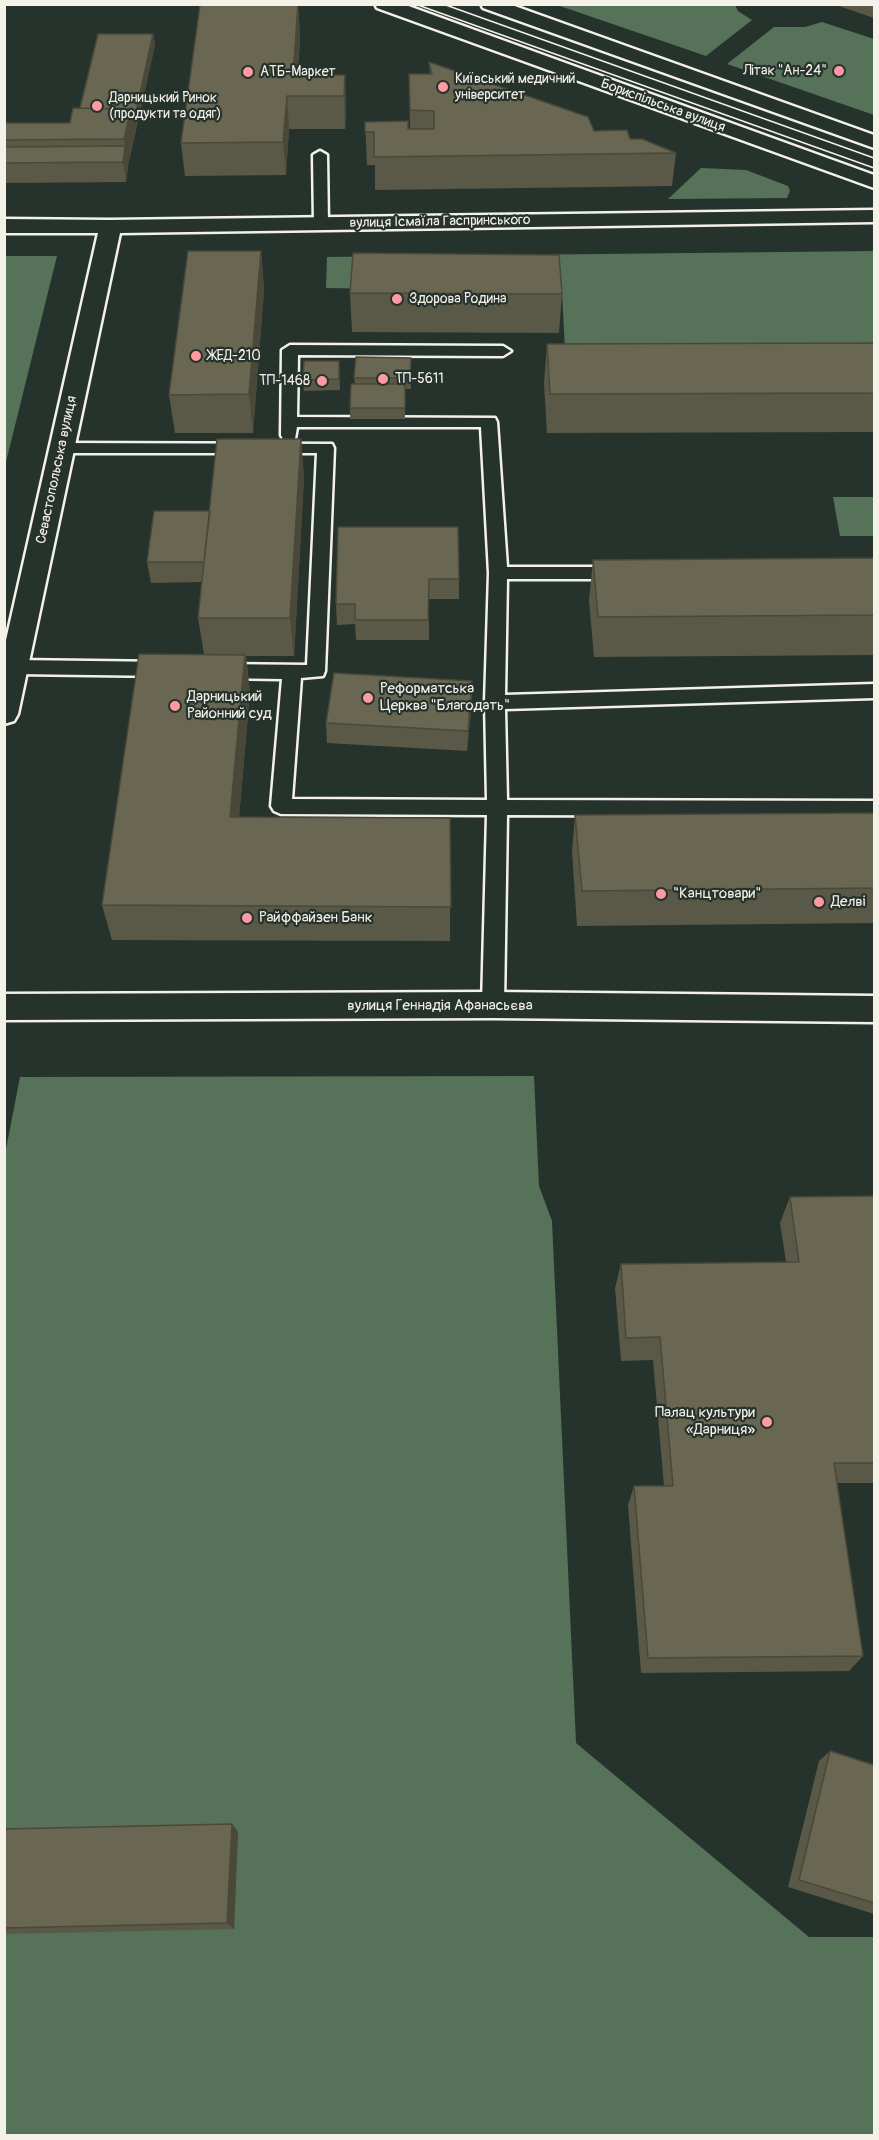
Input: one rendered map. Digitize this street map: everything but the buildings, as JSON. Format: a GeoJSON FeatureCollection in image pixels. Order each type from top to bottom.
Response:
{"type":"FeatureCollection","features":[{"type":"Feature","properties":{"kind":"street","name":"Бориспільська вулиця"},"geometry":{"type":"LineString","coordinates":[[384,4],[874,182]]}},
{"type":"Feature","properties":{"kind":"street"},"geometry":{"type":"LineString","coordinates":[[490,4],[874,142]]}},
{"type":"Feature","properties":{"kind":"street","name":"вулиця Ісмаїла Гаспринського"},"geometry":{"type":"LineString","coordinates":[[4,226],[110,227],[874,216]]}},
{"type":"Feature","properties":{"kind":"street","name":"Севастопольська вулиця"},"geometry":{"type":"LineString","coordinates":[[4,714],[110,227]]}},
{"type":"Feature","properties":{"kind":"street","name":"вулиця Геннадія Афанасьєва"},"geometry":{"type":"LineString","coordinates":[[4,1007],[493,1005],[874,1009]]}},
{"type":"Feature","properties":{"kind":"lane"},"geometry":{"type":"LineString","coordinates":[[320,155],[321,224]]}},
{"type":"Feature","properties":{"kind":"lane"},"geometry":{"type":"LineString","coordinates":[[289,448],[290,350],[503,351]]}},
{"type":"Feature","properties":{"kind":"lane"},"geometry":{"type":"LineString","coordinates":[[289,422],[489,422],[498,573],[493,1005]]}},
{"type":"Feature","properties":{"kind":"lane"},"geometry":{"type":"LineString","coordinates":[[15,667],[316,671],[326,448],[62,448]]}},
{"type":"Feature","properties":{"kind":"lane"},"geometry":{"type":"LineString","coordinates":[[498,573],[639,573]]}},
{"type":"Feature","properties":{"kind":"lane"},"geometry":{"type":"LineString","coordinates":[[292,672],[281,806],[874,809]]}},
{"type":"Feature","properties":{"kind":"lane"},"geometry":{"type":"LineString","coordinates":[[495,702],[874,691]]}},
{"type":"Feature","properties":{"kind":"green space"},"geometry":{"type":"Polygon","coordinates":[[[557,5],[735,5],[738,11],[752,20],[706,56],[557,5]]]}},
{"type":"Feature","properties":{"kind":"green space"},"geometry":{"type":"Polygon","coordinates":[[[822,22],[874,39],[874,115],[727,64],[774,27],[805,27],[822,22]]]}},
{"type":"Feature","properties":{"kind":"green space"},"geometry":{"type":"Polygon","coordinates":[[[701,168],[746,170],[788,186],[790,191],[787,198],[668,199],[701,168]]]}},
{"type":"Feature","properties":{"kind":"green space"},"geometry":{"type":"Polygon","coordinates":[[[874,251],[874,372],[566,370],[562,292],[326,288],[327,257],[874,251]]]}},
{"type":"Feature","properties":{"kind":"green space"},"geometry":{"type":"Polygon","coordinates":[[[4,256],[57,256],[5,466],[4,256]]]}},
{"type":"Feature","properties":{"kind":"green space"},"geometry":{"type":"Polygon","coordinates":[[[833,497],[874,497],[874,536],[840,536],[833,497]]]}},
{"type":"Feature","properties":{"kind":"green space"},"geometry":{"type":"Polygon","coordinates":[[[534,1076],[539,1186],[552,1221],[576,1743],[809,1937],[874,1937],[874,2135],[5,2136],[4,1159],[20,1077],[534,1076]]]}},
{"type":"Feature","properties":{"kind":"tram line"},"geometry":{"type":"LineString","coordinates":[[415,4],[874,168]]}},
{"type":"Feature","properties":{"kind":"tram line"},"geometry":{"type":"LineString","coordinates":[[443,4],[874,158]]}},
{"type":"Feature","properties":{"kind":"place","name":"Літак \"Ан-24\""},"geometry":{"type":"Point","coordinates":[839,71]}},
{"type":"Feature","properties":{"kind":"place","name":"АТБ-Маркет"},"geometry":{"type":"Point","coordinates":[248,72]}},
{"type":"Feature","properties":{"kind":"place","name":"Київський медичний університет"},"geometry":{"type":"Point","coordinates":[443,87]}},
{"type":"Feature","properties":{"kind":"place","name":"Дарницький Ринок (продукти та одяг)"},"geometry":{"type":"Point","coordinates":[97,106]}},
{"type":"Feature","properties":{"kind":"place","name":"Здорова Родина"},"geometry":{"type":"Point","coordinates":[397,299]}},
{"type":"Feature","properties":{"kind":"place","name":"ЖЕД-210"},"geometry":{"type":"Point","coordinates":[196,356]}},
{"type":"Feature","properties":{"kind":"place","name":"ТП-5611"},"geometry":{"type":"Point","coordinates":[383,379]}},
{"type":"Feature","properties":{"kind":"place","name":"ТП-1468"},"geometry":{"type":"Point","coordinates":[322,381]}},
{"type":"Feature","properties":{"kind":"place","name":"Реформатська Церква \"Благодать\""},"geometry":{"type":"Point","coordinates":[368,698]}},
{"type":"Feature","properties":{"kind":"place","name":"Дарницький Районний суд"},"geometry":{"type":"Point","coordinates":[175,706]}},
{"type":"Feature","properties":{"kind":"place","name":"\"Канцтовари\""},"geometry":{"type":"Point","coordinates":[661,894]}},
{"type":"Feature","properties":{"kind":"place","name":"Делві"},"geometry":{"type":"Point","coordinates":[819,902]}},
{"type":"Feature","properties":{"kind":"place","name":"Райффайзен Банк"},"geometry":{"type":"Point","coordinates":[247,918]}},
{"type":"Feature","properties":{"kind":"place","name":"Палац культури «Дарниця»"},"geometry":{"type":"Point","coordinates":[767,1422]}}]}
